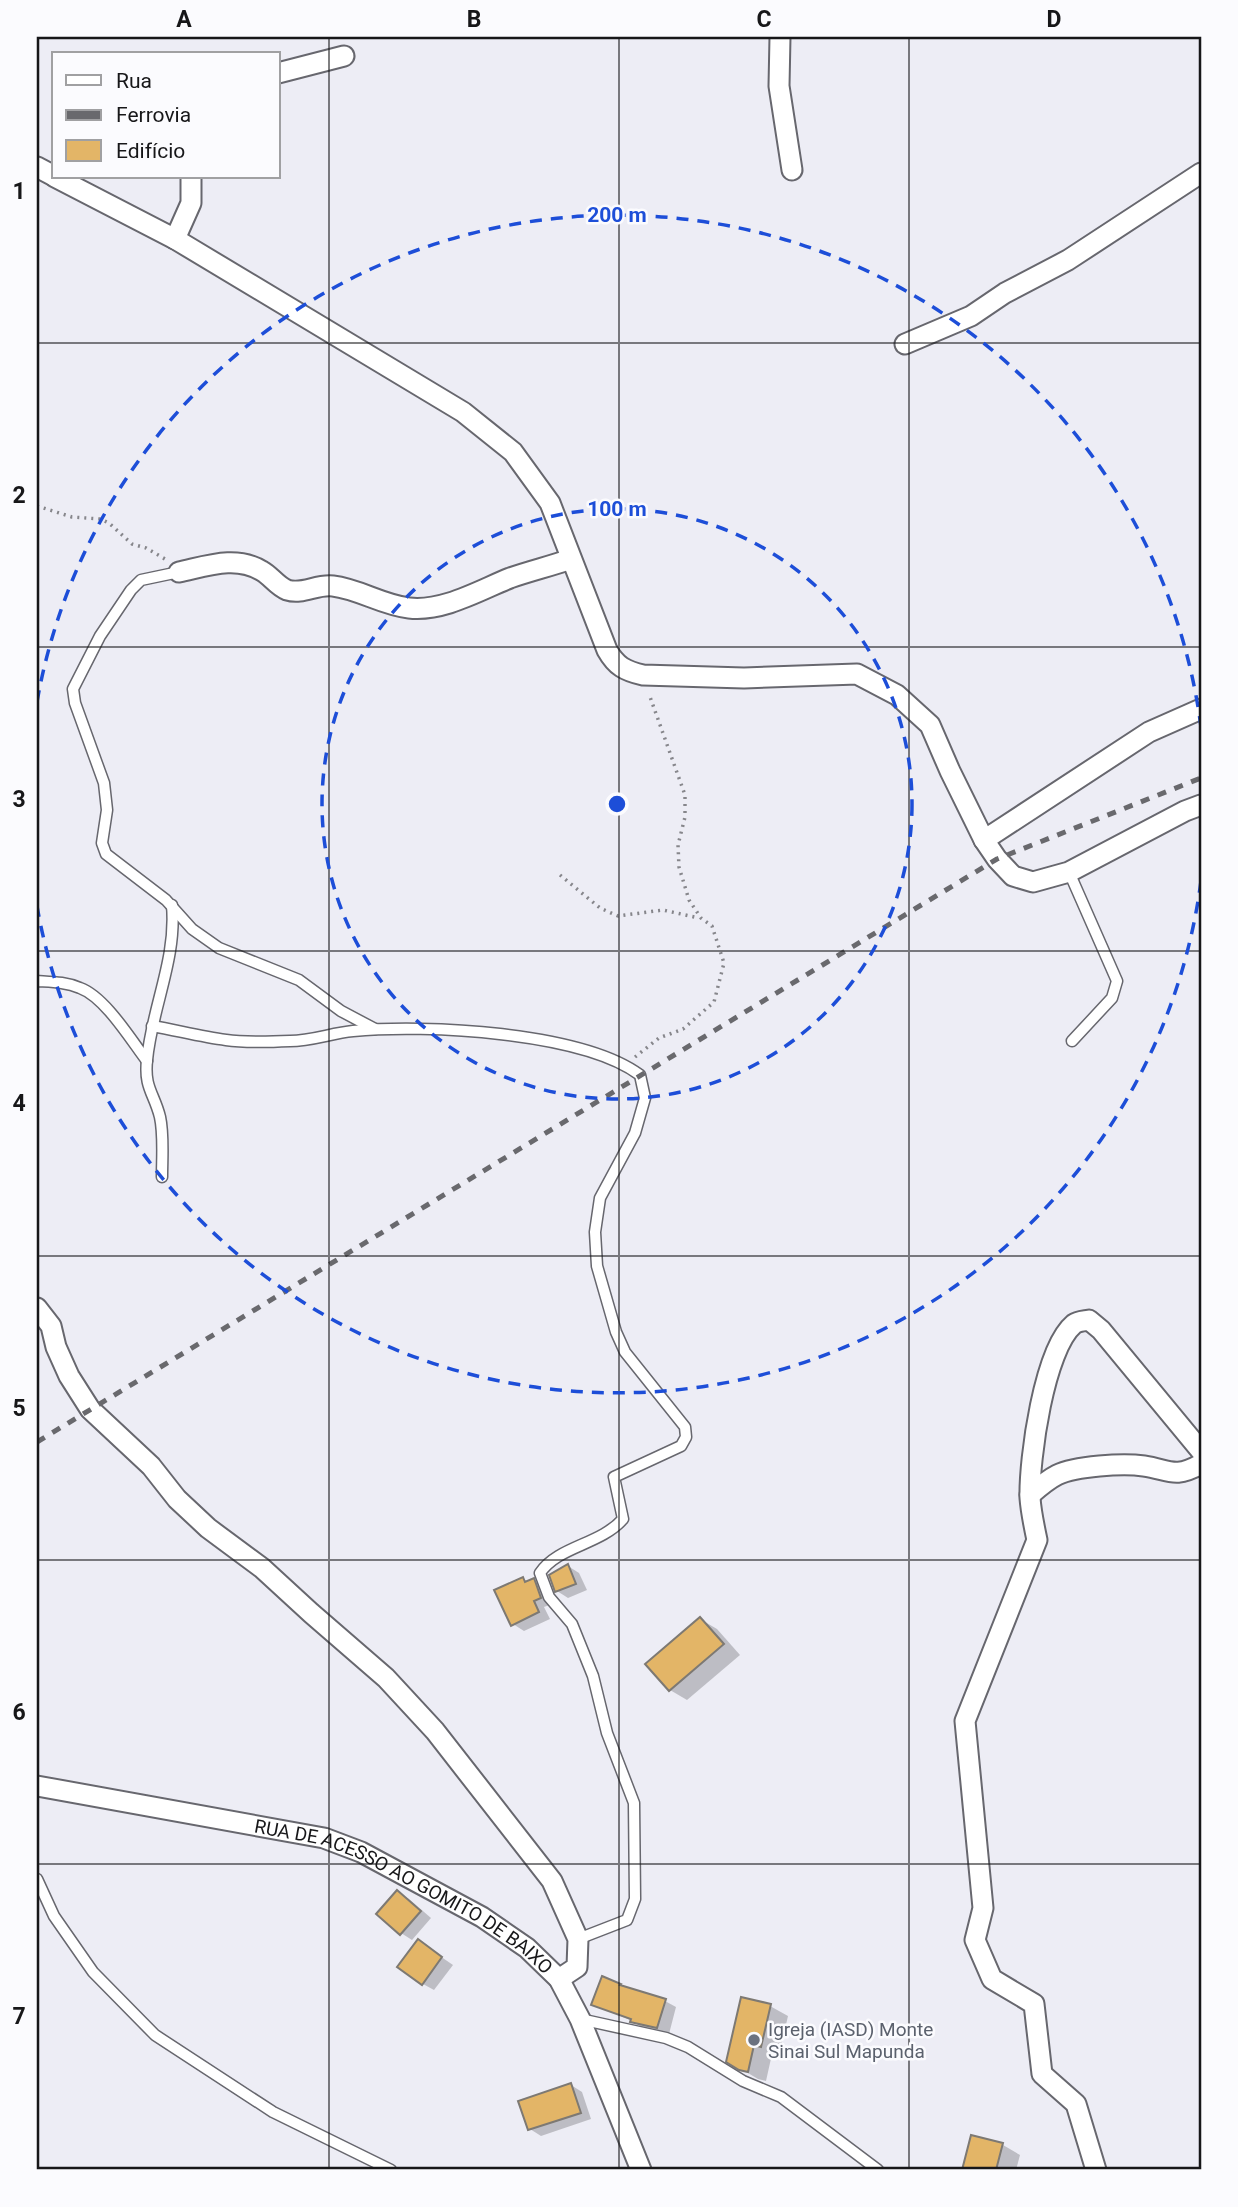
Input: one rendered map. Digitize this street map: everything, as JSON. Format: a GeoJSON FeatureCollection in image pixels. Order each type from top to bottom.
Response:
{"type":"FeatureCollection","features":[{"type":"Feature","properties":{"kind":"street"},"geometry":{"type":"LineString","coordinates":[[779,37],[779,86],[792,170]]}},
{"type":"Feature","properties":{"kind":"street"},"geometry":{"type":"LineString","coordinates":[[280,72],[344,56]]}},
{"type":"Feature","properties":{"kind":"street"},"geometry":{"type":"LineString","coordinates":[[905,344],[971,316],[1005,293],[1068,260],[1201,173]]}},
{"type":"Feature","properties":{"kind":"street"},"geometry":{"type":"LineString","coordinates":[[59,178],[175,239],[463,412],[513,452],[551,503],[607,650],[615,664],[629,672],[643,675],[744,678],[857,674],[897,695],[930,725],[984,840],[1013,876],[1032,882],[1069,872],[1201,805]]}},
{"type":"Feature","properties":{"kind":"street"},"geometry":{"type":"LineString","coordinates":[[175,239],[191,203],[191,178]]}},
{"type":"Feature","properties":{"kind":"street"},"geometry":{"type":"LineString","coordinates":[[179,572],[226,562],[245,563],[262,571],[285,589],[299,592],[320,584],[344,587],[384,603],[411,608],[440,605],[571,559]]}},
{"type":"Feature","properties":{"kind":"street"},"geometry":{"type":"LineString","coordinates":[[984,840],[1149,732],[1201,709]]}},
{"type":"Feature","properties":{"kind":"street"},"geometry":{"type":"LineString","coordinates":[[37,1308],[51,1326],[56,1347],[69,1376],[90,1409],[151,1466],[208,1528],[262,1568],[386,1678],[435,1731],[552,1881],[578,1939],[577,1967],[559,1979]]}},
{"type":"Feature","properties":{"kind":"street"},"geometry":{"type":"LineString","coordinates":[[1096,2170],[1076,2104],[1042,2074],[1034,2004],[992,1979],[975,1940],[983,1908],[965,1721],[1037,1540],[1031,1515],[1030,1494],[1035,1424],[1048,1377],[1065,1333],[1076,1322],[1089,1320],[1101,1330],[1201,1451]]}},
{"type":"Feature","properties":{"kind":"street"},"geometry":{"type":"LineString","coordinates":[[1030,1494],[1056,1475],[1077,1470],[1144,1466],[1177,1474],[1201,1464]]}},
{"type":"Feature","properties":{"kind":"street","name":"RUA DE ACESSO AO GOMITO DE BAIXO"},"geometry":{"type":"LineString","coordinates":[[37,1786],[324,1838],[361,1852],[482,1917],[527,1948],[559,1979],[580,2019],[641,2170]]}},
{"type":"Feature","properties":{"kind":"lane"},"geometry":{"type":"LineString","coordinates":[[179,572],[141,580],[131,590],[100,636],[73,688],[75,704],[104,783],[107,810],[102,843],[106,854],[172,905],[191,929],[219,948],[299,980],[341,1011],[375,1030]]}},
{"type":"Feature","properties":{"kind":"lane"},"geometry":{"type":"LineString","coordinates":[[1069,872],[1118,981],[1112,998],[1072,1041]]}},
{"type":"Feature","properties":{"kind":"lane"},"geometry":{"type":"LineString","coordinates":[[162,1177],[160,1118],[147,1085],[147,1061],[152,1026],[170,960],[174,924],[172,905]]}},
{"type":"Feature","properties":{"kind":"lane"},"geometry":{"type":"LineString","coordinates":[[37,981],[64,983],[83,989],[101,1003],[147,1061]]}},
{"type":"Feature","properties":{"kind":"lane"},"geometry":{"type":"LineString","coordinates":[[152,1026],[227,1041],[293,1041],[351,1031],[375,1030],[468,1032],[532,1038],[625,1064],[640,1075],[645,1098],[635,1133],[600,1198],[595,1232],[597,1266],[616,1332],[625,1352],[685,1427],[686,1437],[681,1446],[614,1477],[623,1519],[614,1529],[594,1542],[548,1561],[540,1573],[549,1597],[572,1624],[589,1665],[607,1733],[634,1803],[635,1899],[627,1920],[578,1939]]}},
{"type":"Feature","properties":{"kind":"lane"},"geometry":{"type":"LineString","coordinates":[[37,1880],[54,1916],[93,1972],[155,2035],[273,2112],[391,2170]]}},
{"type":"Feature","properties":{"kind":"lane"},"geometry":{"type":"LineString","coordinates":[[580,2019],[666,2038],[688,2047],[743,2081],[781,2097],[878,2170]]}},
{"type":"Feature","properties":{"kind":"path"},"geometry":{"type":"LineString","coordinates":[[37,506],[72,517],[100,519],[109,523],[131,544],[161,556],[179,572]]}},
{"type":"Feature","properties":{"kind":"path"},"geometry":{"type":"LineString","coordinates":[[625,1064],[659,1038],[683,1029],[714,1002],[724,963],[712,926],[701,918],[689,900],[679,867],[678,845],[685,817],[685,795],[643,675]]}},
{"type":"Feature","properties":{"kind":"path"},"geometry":{"type":"LineString","coordinates":[[560,875],[600,908],[618,916],[663,910],[701,918]]}},
{"type":"Feature","properties":{"kind":"building"},"geometry":{"type":"Polygon","coordinates":[[[568,1564],[576,1584],[555,1592],[549,1575],[568,1564]]]}},
{"type":"Feature","properties":{"kind":"building"},"geometry":{"type":"Polygon","coordinates":[[[523,1577],[525,1582],[534,1578],[541,1598],[534,1601],[539,1612],[511,1626],[494,1590],[523,1577]]]}},
{"type":"Feature","properties":{"kind":"building"},"geometry":{"type":"Polygon","coordinates":[[[700,1617],[724,1644],[669,1691],[645,1664],[700,1617]]]}},
{"type":"Feature","properties":{"kind":"building"},"geometry":{"type":"Polygon","coordinates":[[[397,1890],[421,1911],[400,1935],[376,1914],[397,1890]]]}},
{"type":"Feature","properties":{"kind":"building"},"geometry":{"type":"Polygon","coordinates":[[[418,1939],[442,1957],[422,1985],[397,1967],[418,1939]]]}},
{"type":"Feature","properties":{"kind":"building"},"geometry":{"type":"Polygon","coordinates":[[[602,1976],[620,1985],[666,1999],[657,2028],[630,2022],[631,2019],[591,2005],[602,1976]]]}},
{"type":"Feature","properties":{"kind":"building"},"geometry":{"type":"Polygon","coordinates":[[[741,1997],[771,2004],[761,2047],[754,2045],[748,2072],[726,2062],[741,1997]]]}},
{"type":"Feature","properties":{"kind":"building"},"geometry":{"type":"Polygon","coordinates":[[[571,2083],[581,2113],[528,2130],[518,2101],[571,2083]]]}},
{"type":"Feature","properties":{"kind":"building"},"geometry":{"type":"Polygon","coordinates":[[[971,2135],[1003,2143],[996,2170],[962,2170],[971,2135]]]}},
{"type":"Feature","properties":{"kind":"railway"},"geometry":{"type":"LineString","coordinates":[[37,1442],[997,859],[1201,778]]}},
{"type":"Feature","properties":{"kind":"place","name":"Igreja (IASD) Monte Sinai Sul Mapunda"},"geometry":{"type":"Point","coordinates":[754,2040]}}]}
